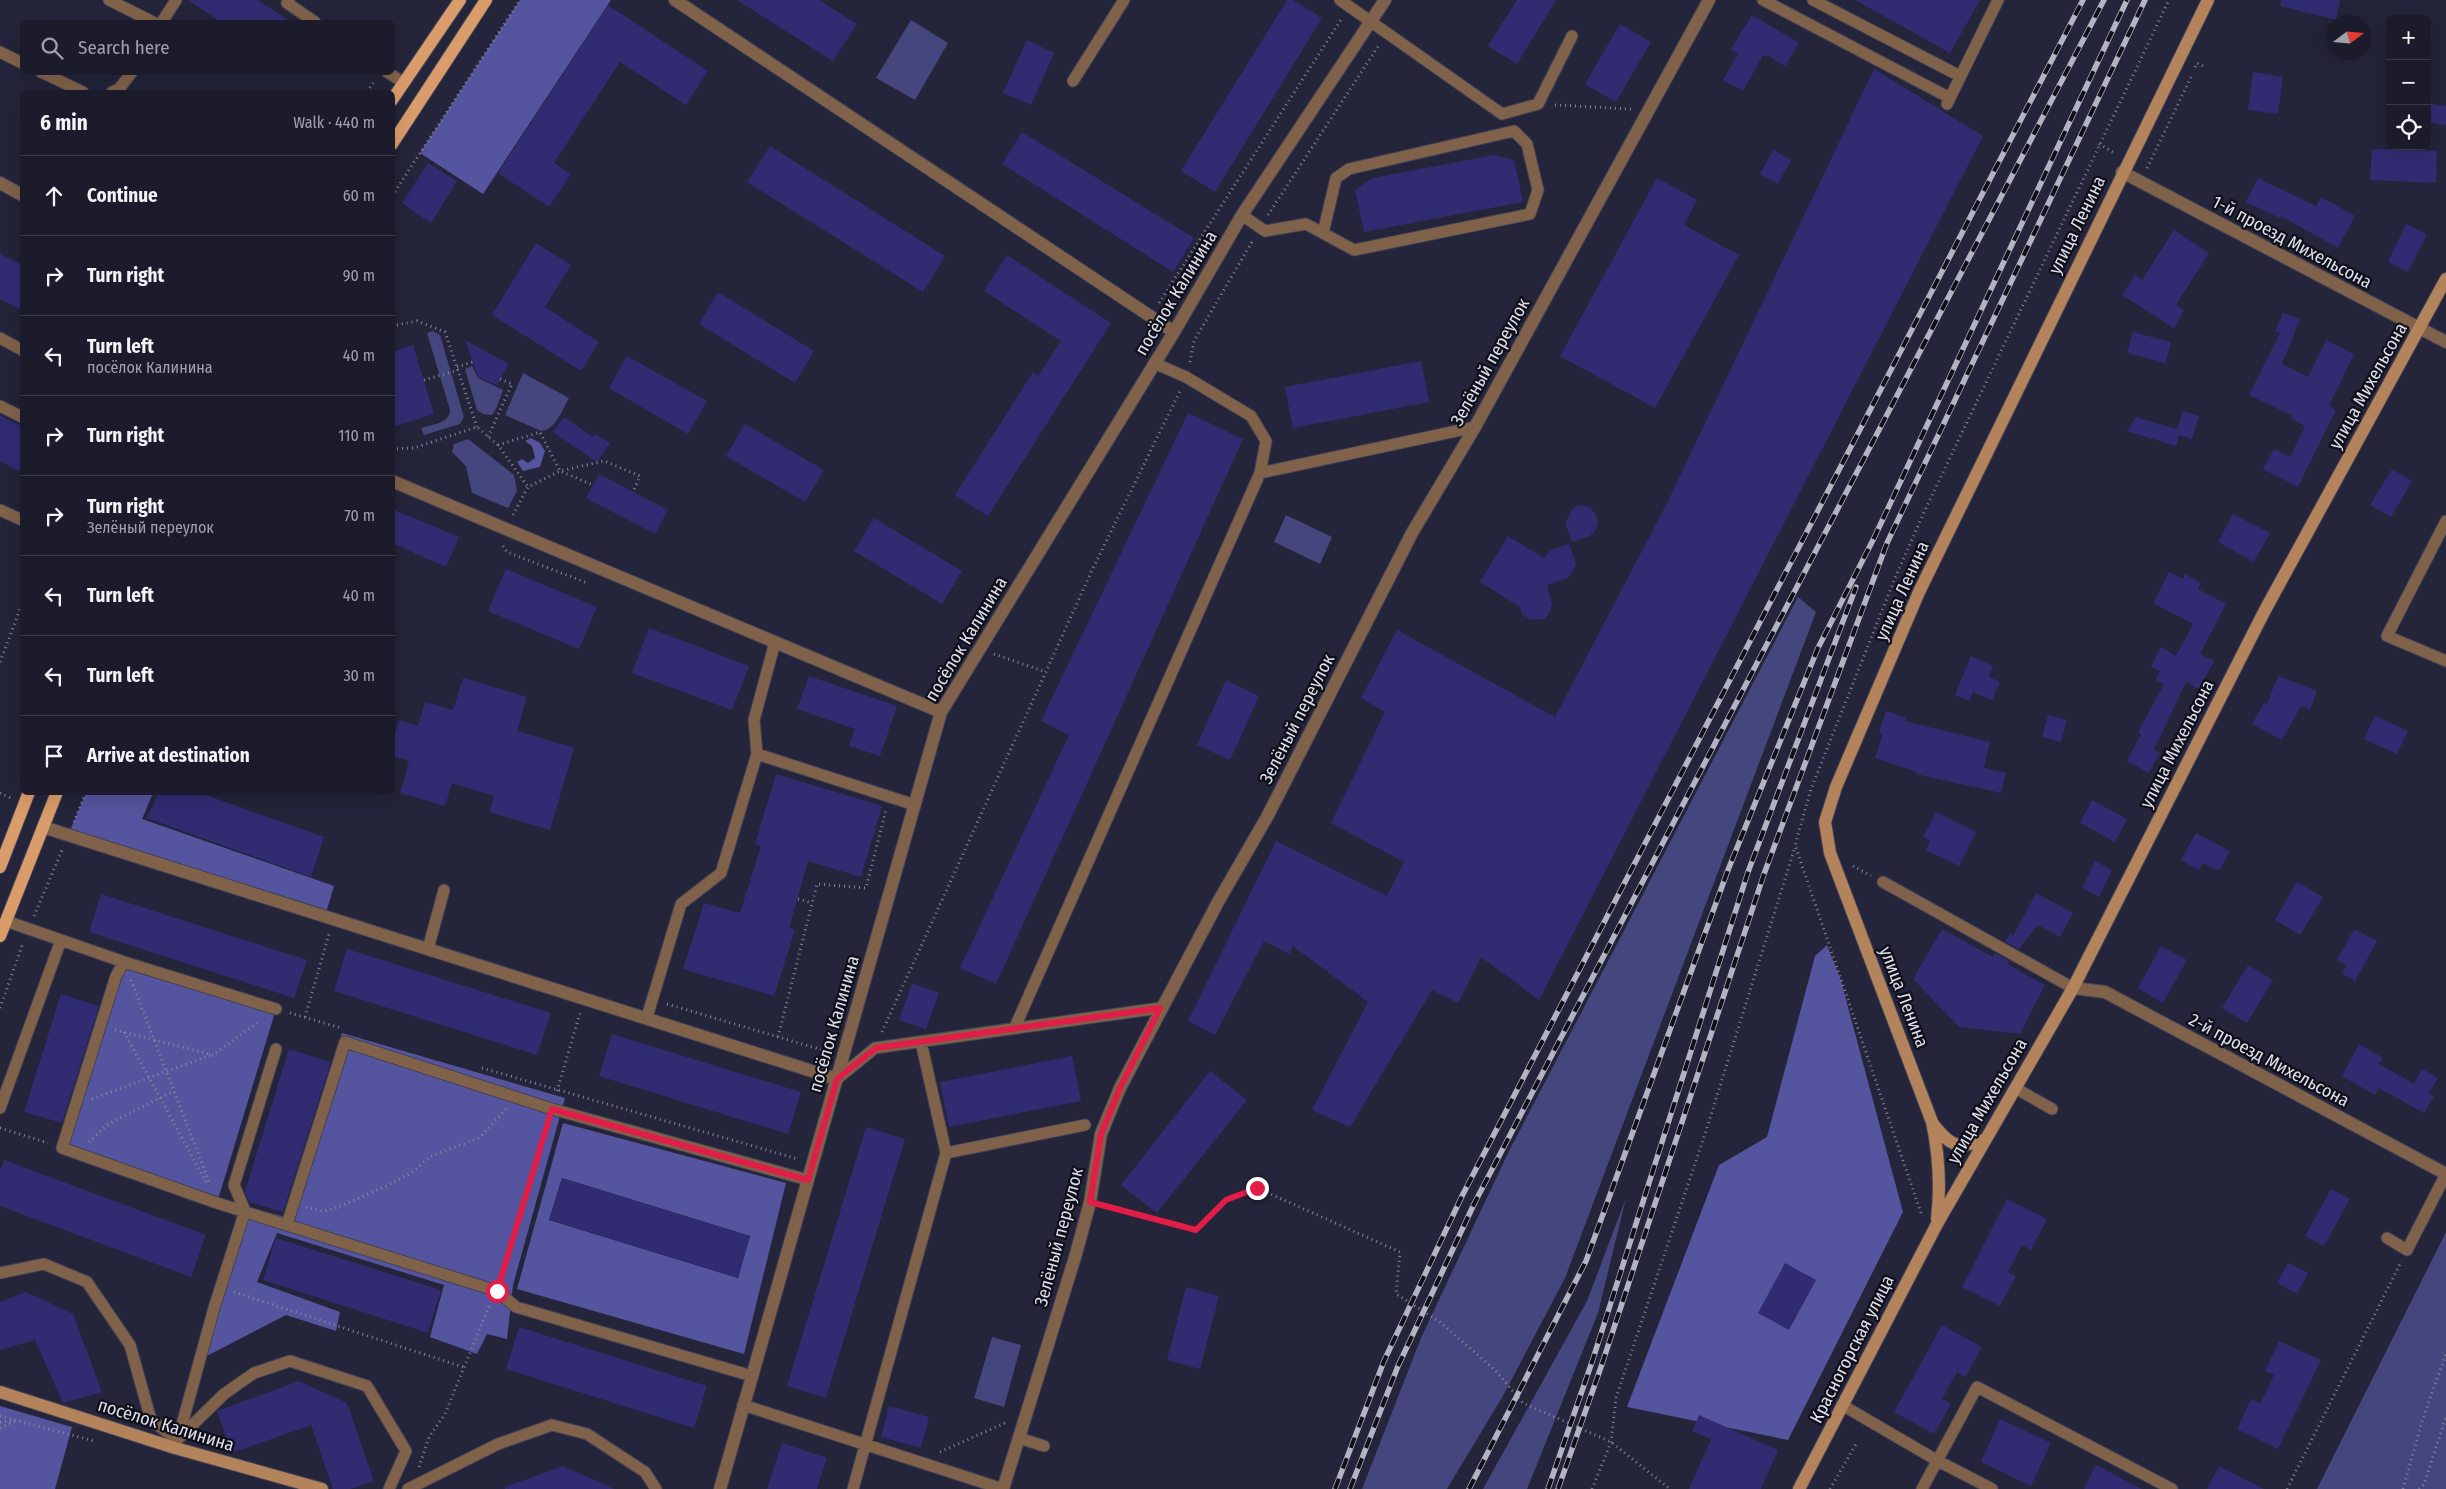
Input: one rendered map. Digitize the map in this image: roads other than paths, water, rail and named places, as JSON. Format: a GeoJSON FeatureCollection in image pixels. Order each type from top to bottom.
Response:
{"type":"FeatureCollection","features":[{"type":"Feature","properties":{"kind":"main road"},"geometry":{"type":"LineString","coordinates":[[395,96],[460,0]]}},
{"type":"Feature","properties":{"kind":"main road"},"geometry":{"type":"LineString","coordinates":[[395,139],[486,0]]}},
{"type":"Feature","properties":{"kind":"main road"},"geometry":{"type":"LineString","coordinates":[[0,867],[28,795]]}},
{"type":"Feature","properties":{"kind":"main road"},"geometry":{"type":"LineString","coordinates":[[0,936],[56,795]]}},
{"type":"Feature","properties":{"kind":"street"},"geometry":{"type":"LineString","coordinates":[[675,0],[1174,332]]}},
{"type":"Feature","properties":{"kind":"street","name":"посёлок Калинина"},"geometry":{"type":"LineString","coordinates":[[720,1489],[941,712],[1174,332],[1242,215],[1385,0]]}},
{"type":"Feature","properties":{"kind":"street","name":"Зелёный переулок"},"geometry":{"type":"LineString","coordinates":[[1003,1489],[1090,1202],[1101,1134],[1120,1088],[1160,1008],[1267,817],[1412,533],[1475,428],[1709,0]]}},
{"type":"Feature","properties":{"kind":"street","name":"улица Ленина"},"geometry":{"type":"LineString","coordinates":[[1936,1224],[1940,1191],[1939,1155],[1932,1122],[1830,854],[1825,822],[1836,787],[1919,592],[2122,172],[2208,0]]}},
{"type":"Feature","properties":{"kind":"street","name":"1-й проезд Михельсона"},"geometry":{"type":"LineString","coordinates":[[2122,172],[2446,342]]}},
{"type":"Feature","properties":{"kind":"street"},"geometry":{"type":"LineString","coordinates":[[0,183],[20,194]]}},
{"type":"Feature","properties":{"kind":"street","name":"улица Михельсона"},"geometry":{"type":"LineString","coordinates":[[1936,1224],[2073,988],[2264,612],[2446,279]]}},
{"type":"Feature","properties":{"kind":"street"},"geometry":{"type":"LineString","coordinates":[[395,483],[941,712]]}},
{"type":"Feature","properties":{"kind":"street"},"geometry":{"type":"LineString","coordinates":[[43,828],[647,1017],[837,1079]]}},
{"type":"Feature","properties":{"kind":"street","name":"2-й проезд Михельсона"},"geometry":{"type":"LineString","coordinates":[[2073,988],[2105,992],[2446,1174]]}},
{"type":"Feature","properties":{"kind":"street"},"geometry":{"type":"LineString","coordinates":[[1932,1122],[1945,1139],[1955,1145],[1969,1146],[1986,1139]]}},
{"type":"Feature","properties":{"kind":"street","name":"Красногорская улица"},"geometry":{"type":"LineString","coordinates":[[1799,1489],[1936,1224]]}},
{"type":"Feature","properties":{"kind":"street","name":"посёлок Калинина"},"geometry":{"type":"LineString","coordinates":[[0,1392],[322,1489]]}},
{"type":"Feature","properties":{"kind":"lane"},"geometry":{"type":"LineString","coordinates":[[109,0],[148,20]]}},
{"type":"Feature","properties":{"kind":"lane"},"geometry":{"type":"LineString","coordinates":[[163,20],[176,0]]}},
{"type":"Feature","properties":{"kind":"lane"},"geometry":{"type":"LineString","coordinates":[[1073,81],[1124,0]]}},
{"type":"Feature","properties":{"kind":"lane"},"geometry":{"type":"LineString","coordinates":[[1763,0],[1948,101],[1998,0]]}},
{"type":"Feature","properties":{"kind":"lane"},"geometry":{"type":"LineString","coordinates":[[1813,0],[1960,76]]}},
{"type":"Feature","properties":{"kind":"lane"},"geometry":{"type":"LineString","coordinates":[[287,1],[313,20]]}},
{"type":"Feature","properties":{"kind":"lane"},"geometry":{"type":"LineString","coordinates":[[1345,3],[1502,114],[1538,104],[1572,36]]}},
{"type":"Feature","properties":{"kind":"lane"},"geometry":{"type":"LineString","coordinates":[[0,52],[20,62]]}},
{"type":"Feature","properties":{"kind":"lane"},"geometry":{"type":"LineString","coordinates":[[47,75],[79,90]]}},
{"type":"Feature","properties":{"kind":"lane"},"geometry":{"type":"LineString","coordinates":[[117,90],[130,75]]}},
{"type":"Feature","properties":{"kind":"lane"},"geometry":{"type":"LineString","coordinates":[[392,75],[404,83]]}},
{"type":"Feature","properties":{"kind":"lane"},"geometry":{"type":"LineString","coordinates":[[1242,215],[1265,231],[1306,224],[1323,234],[1354,250],[1530,214],[1538,190],[1528,144],[1514,131],[1349,169],[1336,178],[1323,234]]}},
{"type":"Feature","properties":{"kind":"lane"},"geometry":{"type":"LineString","coordinates":[[0,338],[20,349]]}},
{"type":"Feature","properties":{"kind":"lane"},"geometry":{"type":"LineString","coordinates":[[1015,1026],[1260,473],[1266,441],[1251,416],[1186,377],[1154,363]]}},
{"type":"Feature","properties":{"kind":"lane"},"geometry":{"type":"LineString","coordinates":[[0,406],[20,416]]}},
{"type":"Feature","properties":{"kind":"lane"},"geometry":{"type":"LineString","coordinates":[[1260,473],[1475,428]]}},
{"type":"Feature","properties":{"kind":"lane"},"geometry":{"type":"LineString","coordinates":[[0,510],[20,519]]}},
{"type":"Feature","properties":{"kind":"lane"},"geometry":{"type":"LineString","coordinates":[[2446,521],[2387,636],[2446,661]]}},
{"type":"Feature","properties":{"kind":"lane"},"geometry":{"type":"LineString","coordinates":[[647,1017],[681,904],[721,873],[757,754],[754,720],[775,642]]}},
{"type":"Feature","properties":{"kind":"lane"},"geometry":{"type":"LineString","coordinates":[[757,754],[915,805]]}},
{"type":"Feature","properties":{"kind":"lane"},"geometry":{"type":"LineString","coordinates":[[1882,882],[2073,988]]}},
{"type":"Feature","properties":{"kind":"lane"},"geometry":{"type":"LineString","coordinates":[[428,949],[444,890]]}},
{"type":"Feature","properties":{"kind":"lane"},"geometry":{"type":"LineString","coordinates":[[6,921],[124,962],[276,1009]]}},
{"type":"Feature","properties":{"kind":"lane"},"geometry":{"type":"LineString","coordinates":[[0,1108],[61,940]]}},
{"type":"Feature","properties":{"kind":"lane"},"geometry":{"type":"LineString","coordinates":[[124,962],[116,976],[62,1148],[217,1203],[497,1291],[516,1307],[752,1376]]}},
{"type":"Feature","properties":{"kind":"lane"},"geometry":{"type":"LineString","coordinates":[[837,1079],[876,1048],[1015,1026],[1160,1008]]}},
{"type":"Feature","properties":{"kind":"lane"},"geometry":{"type":"LineString","coordinates":[[287,1224],[345,1042],[552,1109],[808,1180]]}},
{"type":"Feature","properties":{"kind":"lane"},"geometry":{"type":"LineString","coordinates":[[853,1489],[946,1153],[921,1042]]}},
{"type":"Feature","properties":{"kind":"lane"},"geometry":{"type":"LineString","coordinates":[[176,1444],[245,1211],[234,1185],[276,1050]]}},
{"type":"Feature","properties":{"kind":"lane"},"geometry":{"type":"LineString","coordinates":[[2015,1088],[2052,1109]]}},
{"type":"Feature","properties":{"kind":"lane"},"geometry":{"type":"LineString","coordinates":[[946,1153],[1085,1125]]}},
{"type":"Feature","properties":{"kind":"lane"},"geometry":{"type":"LineString","coordinates":[[2387,1238],[2407,1250],[2446,1174]]}},
{"type":"Feature","properties":{"kind":"lane"},"geometry":{"type":"LineString","coordinates":[[0,1273],[44,1264],[87,1282],[130,1345],[151,1420],[176,1444]]}},
{"type":"Feature","properties":{"kind":"lane"},"geometry":{"type":"LineString","coordinates":[[176,1444],[224,1394],[254,1373],[290,1361],[368,1386],[406,1451],[389,1489]]}},
{"type":"Feature","properties":{"kind":"lane"},"geometry":{"type":"LineString","coordinates":[[1922,1489],[1977,1387],[2172,1489]]}},
{"type":"Feature","properties":{"kind":"lane"},"geometry":{"type":"LineString","coordinates":[[743,1405],[1003,1489]]}},
{"type":"Feature","properties":{"kind":"lane"},"geometry":{"type":"LineString","coordinates":[[1842,1406],[1938,1461],[1992,1489]]}},
{"type":"Feature","properties":{"kind":"lane"},"geometry":{"type":"LineString","coordinates":[[409,1489],[498,1444],[552,1425],[587,1434],[645,1472],[656,1489]]}},
{"type":"Feature","properties":{"kind":"lane"},"geometry":{"type":"LineString","coordinates":[[1019,1438],[1044,1446]]}},
{"type":"Feature","properties":{"kind":"railway"},"geometry":{"type":"LineString","coordinates":[[1335,1489],[1384,1361],[1463,1194],[2083,0]]}},
{"type":"Feature","properties":{"kind":"railway"},"geometry":{"type":"LineString","coordinates":[[1350,1489],[1398,1366],[1475,1202],[2104,0]]}},
{"type":"Feature","properties":{"kind":"railway"},"geometry":{"type":"LineString","coordinates":[[1469,1489],[1586,1261],[1728,870],[1818,648],[1874,538],[2127,0]]}},
{"type":"Feature","properties":{"kind":"railway"},"geometry":{"type":"LineString","coordinates":[[1558,1489],[1601,1367],[1764,874],[1887,543],[2145,0]]}},
{"type":"Feature","properties":{"kind":"railway"},"geometry":{"type":"LineString","coordinates":[[1548,1489],[1592,1362],[1748,872],[1856,587]]}}]}
